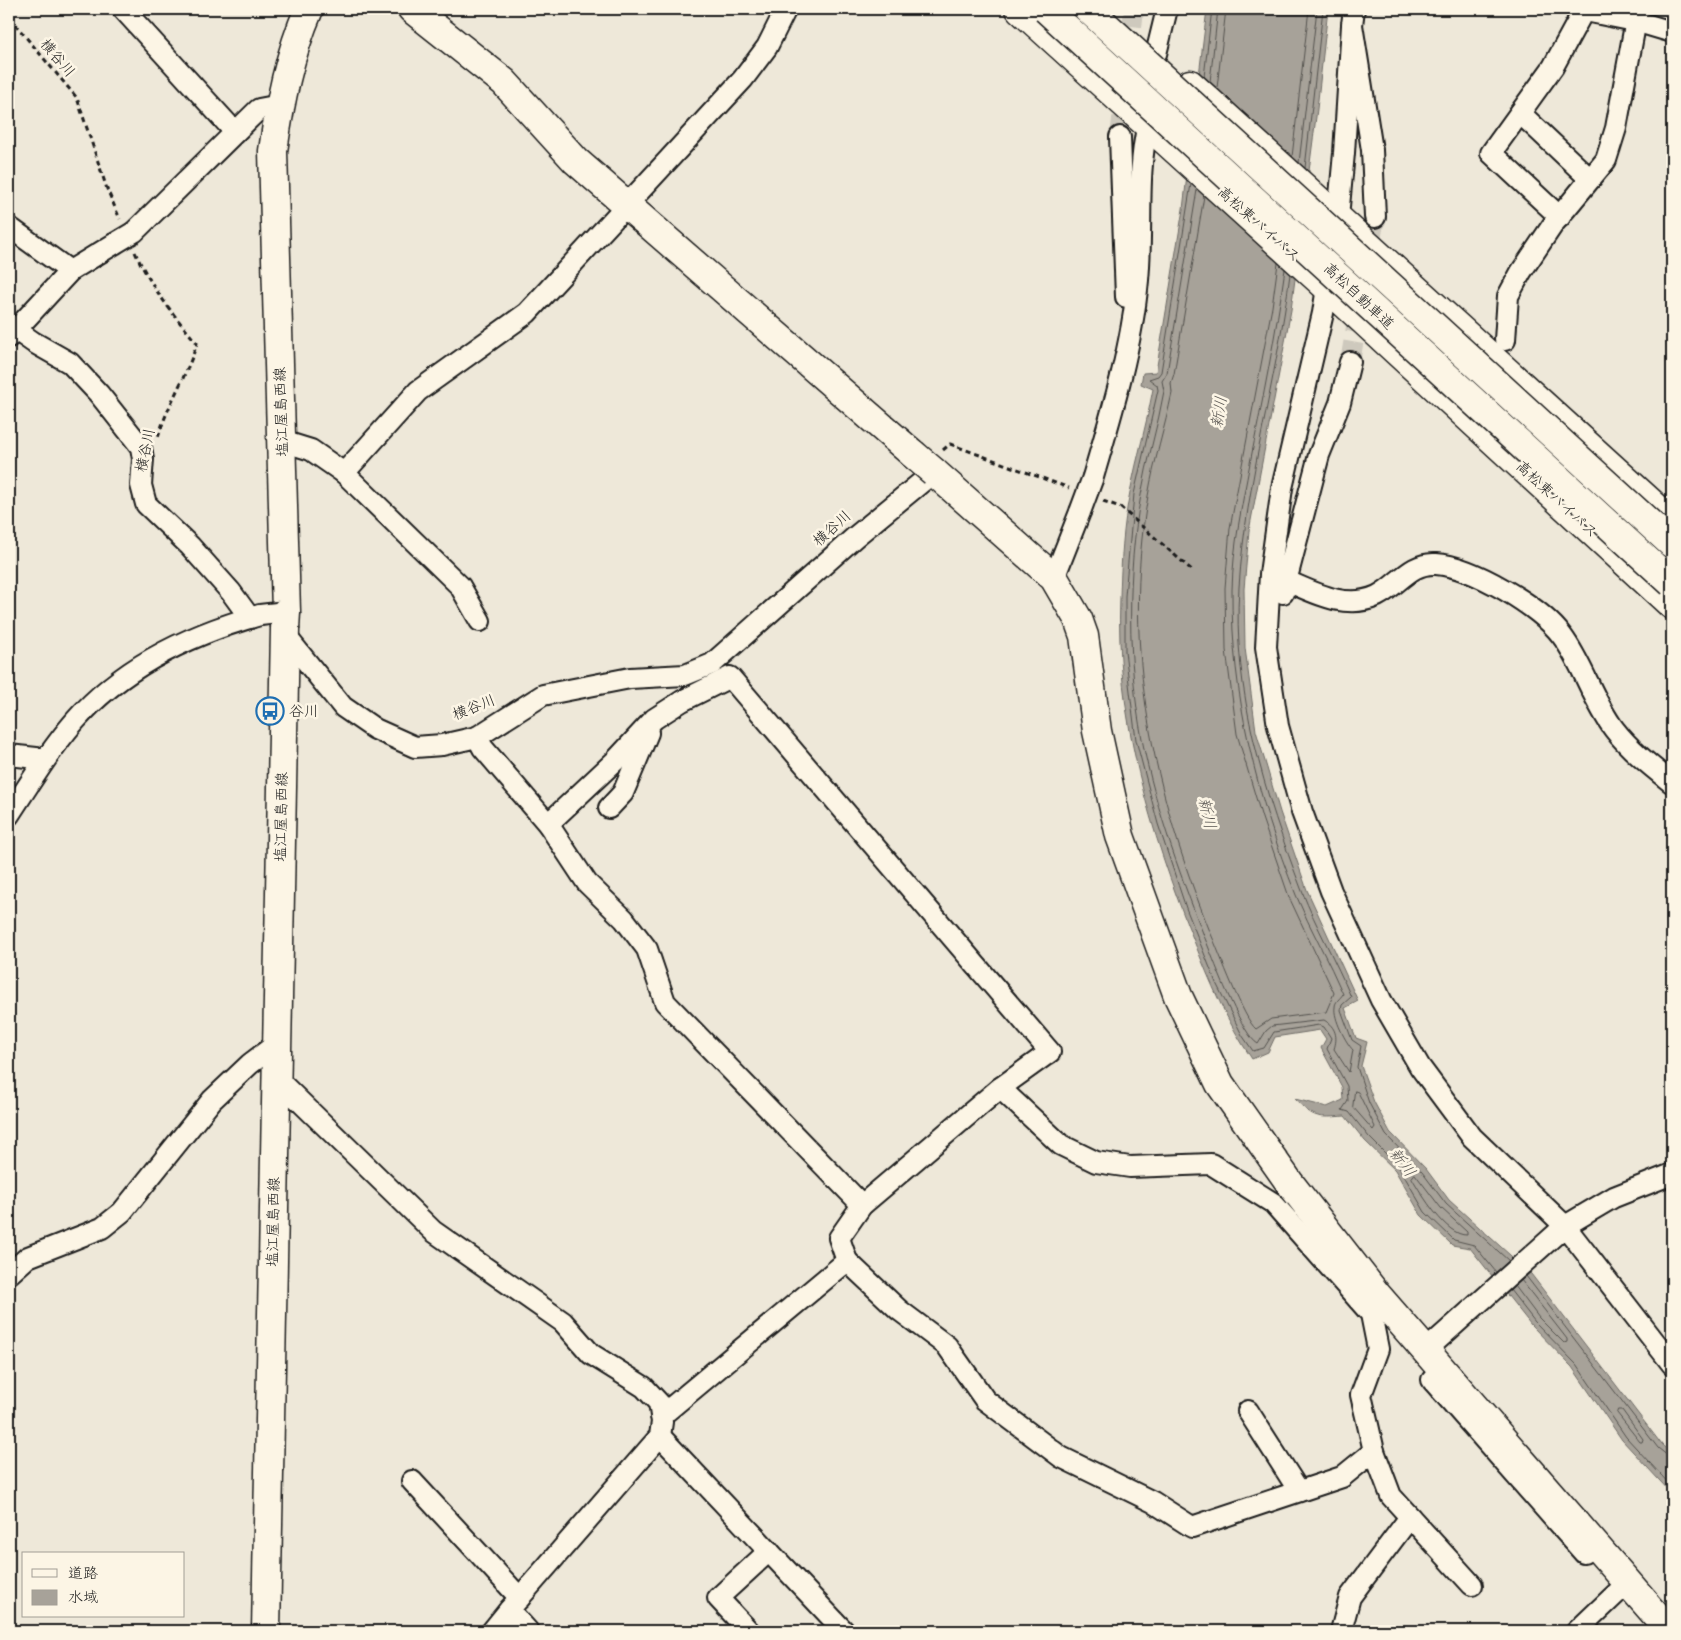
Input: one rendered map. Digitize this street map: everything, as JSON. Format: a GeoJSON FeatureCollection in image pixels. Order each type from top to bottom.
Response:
{"type":"FeatureCollection","features":[{"type":"Feature","properties":{"kind":"main road","name":"塩江屋島西線"},"geometry":{"type":"LineString","coordinates":[[266,1631],[276,1078],[273,622],[282,441],[272,199],[273,151],[280,105],[291,55],[309,9]]}},
{"type":"Feature","properties":{"kind":"main road"},"geometry":{"type":"LineString","coordinates":[[412,9],[504,82],[576,161],[928,461],[1054,578],[1073,609],[1084,636],[1097,731],[1120,836],[1182,1005],[1220,1084],[1289,1182],[1377,1295],[1431,1346],[1670,1631]]}},
{"type":"Feature","properties":{"kind":"main road","name":"高松東バイパス"},"geometry":{"type":"LineString","coordinates":[[1020,9],[1306,267],[1672,605]]}},
{"type":"Feature","properties":{"kind":"main road","name":"高松自動車道"},"geometry":{"type":"LineString","coordinates":[[1046,9],[1672,583]]}},
{"type":"Feature","properties":{"kind":"main road","name":"高松自動車道"},"geometry":{"type":"LineString","coordinates":[[1088,9],[1672,544]]}},
{"type":"Feature","properties":{"kind":"main road"},"geometry":{"type":"LineString","coordinates":[[1104,9],[1330,210],[1672,522]]}},
{"type":"Feature","properties":{"kind":"street"},"geometry":{"type":"LineString","coordinates":[[123,9],[235,132]]}},
{"type":"Feature","properties":{"kind":"street"},"geometry":{"type":"LineString","coordinates":[[344,473],[418,391],[527,313],[743,79],[767,47],[786,9]]}},
{"type":"Feature","properties":{"kind":"street"},"geometry":{"type":"LineString","coordinates":[[1165,62],[1167,9]]}},
{"type":"Feature","properties":{"kind":"street"},"geometry":{"type":"LineString","coordinates":[[1560,217],[1491,153],[1553,67],[1579,10],[1636,15],[1672,32]]}},
{"type":"Feature","properties":{"kind":"street"},"geometry":{"type":"LineString","coordinates":[[1506,340],[1508,296],[1521,272],[1560,217],[1606,160],[1616,128],[1636,15]]}},
{"type":"Feature","properties":{"kind":"street"},"geometry":{"type":"LineString","coordinates":[[1353,17],[1344,153],[1330,210],[1326,286],[1315,348],[1282,488],[1270,574],[1266,647],[1278,726],[1302,812],[1331,892],[1381,1000],[1420,1067],[1472,1136],[1560,1230],[1672,1364]]}},
{"type":"Feature","properties":{"kind":"street"},"geometry":{"type":"LineString","coordinates":[[1353,17],[1372,150],[1375,217]]}},
{"type":"Feature","properties":{"kind":"street"},"geometry":{"type":"LineString","coordinates":[[280,105],[259,109],[126,237],[70,271],[11,330],[70,363],[99,394],[141,448],[143,459],[141,485],[146,504],[190,546],[231,592],[273,622],[343,707],[375,729],[415,747],[442,745],[477,737],[543,695],[630,678],[685,675],[712,664]]}},
{"type":"Feature","properties":{"kind":"street"},"geometry":{"type":"LineString","coordinates":[[1520,113],[1590,179]]}},
{"type":"Feature","properties":{"kind":"street"},"geometry":{"type":"LineString","coordinates":[[1054,578],[1093,477],[1129,338],[1138,280],[1142,149],[1153,128]]}},
{"type":"Feature","properties":{"kind":"street"},"geometry":{"type":"LineString","coordinates":[[1120,137],[1121,216],[1129,338]]}},
{"type":"Feature","properties":{"kind":"street"},"geometry":{"type":"LineString","coordinates":[[9,227],[70,271]]}},
{"type":"Feature","properties":{"kind":"street"},"geometry":{"type":"LineString","coordinates":[[1266,647],[1287,581],[1319,456],[1340,403],[1350,362]]}},
{"type":"Feature","properties":{"kind":"street"},"geometry":{"type":"LineString","coordinates":[[282,441],[311,450],[344,473],[460,586],[480,621]]}},
{"type":"Feature","properties":{"kind":"street"},"geometry":{"type":"LineString","coordinates":[[609,808],[623,793],[660,704],[684,689],[855,537],[928,461]]}},
{"type":"Feature","properties":{"kind":"street"},"geometry":{"type":"LineString","coordinates":[[1287,581],[1325,597],[1350,602],[1378,596],[1411,569],[1435,564],[1458,569],[1499,587],[1533,607],[1562,635],[1614,729],[1643,760],[1672,783]]}},
{"type":"Feature","properties":{"kind":"street"},"geometry":{"type":"LineString","coordinates":[[9,814],[46,759],[76,720],[120,678],[182,643],[208,631],[273,622]]}},
{"type":"Feature","properties":{"kind":"street"},"geometry":{"type":"LineString","coordinates":[[548,824],[616,760],[654,719],[682,701],[730,677],[1050,1052],[1000,1088],[862,1205],[839,1238],[847,1261],[899,1310],[947,1346],[984,1400],[1061,1457],[1153,1502],[1192,1527],[1342,1477],[1374,1451]]}},
{"type":"Feature","properties":{"kind":"street"},"geometry":{"type":"LineString","coordinates":[[477,737],[483,748],[548,824],[587,883],[624,919],[647,949],[665,1002],[862,1205]]}},
{"type":"Feature","properties":{"kind":"street"},"geometry":{"type":"LineString","coordinates":[[9,754],[46,759]]}},
{"type":"Feature","properties":{"kind":"street"},"geometry":{"type":"LineString","coordinates":[[9,1274],[28,1257],[102,1228],[122,1212],[212,1100],[250,1064],[276,1044]]}},
{"type":"Feature","properties":{"kind":"street"},"geometry":{"type":"LineString","coordinates":[[276,1078],[433,1231],[563,1322],[591,1354],[644,1388],[659,1403],[660,1426],[769,1551],[844,1631]]}},
{"type":"Feature","properties":{"kind":"street"},"geometry":{"type":"LineString","coordinates":[[1000,1088],[1061,1145],[1096,1162],[1130,1167],[1211,1164],[1273,1203],[1371,1314],[1378,1349],[1361,1395],[1374,1451],[1391,1496],[1472,1585]]}},
{"type":"Feature","properties":{"kind":"street"},"geometry":{"type":"LineString","coordinates":[[1431,1346],[1560,1230],[1614,1197],[1672,1174]]}},
{"type":"Feature","properties":{"kind":"street"},"geometry":{"type":"LineString","coordinates":[[492,1631],[660,1426],[847,1261]]}},
{"type":"Feature","properties":{"kind":"street"},"geometry":{"type":"LineString","coordinates":[[1432,1380],[1653,1631]]}},
{"type":"Feature","properties":{"kind":"street"},"geometry":{"type":"LineString","coordinates":[[1248,1411],[1299,1492]]}},
{"type":"Feature","properties":{"kind":"street"},"geometry":{"type":"LineString","coordinates":[[412,1481],[515,1604],[528,1631]]}},
{"type":"Feature","properties":{"kind":"street"},"geometry":{"type":"LineString","coordinates":[[1340,1631],[1350,1597],[1410,1517]]}},
{"type":"Feature","properties":{"kind":"street"},"geometry":{"type":"LineString","coordinates":[[749,1631],[718,1598],[769,1551]]}},
{"type":"Feature","properties":{"kind":"street"},"geometry":{"type":"LineString","coordinates":[[1577,1631],[1618,1592]]}},
{"type":"Feature","properties":{"kind":"path","name":"横谷川"},"geometry":{"type":"LineString","coordinates":[[9,17],[77,98],[107,190],[126,237],[141,265],[176,319],[197,343],[190,364],[162,422],[157,441]]}},
{"type":"Feature","properties":{"kind":"path"},"geometry":{"type":"LineString","coordinates":[[928,461],[950,444],[1077,491]]}},
{"type":"Feature","properties":{"kind":"path"},"geometry":{"type":"LineString","coordinates":[[1094,498],[1120,507],[1194,572]]}},
{"type":"Feature","properties":{"kind":"water","name":"新川"},"geometry":{"type":"Polygon","coordinates":[[[1207,9],[1328,9],[1291,310],[1249,531],[1244,589],[1245,648],[1256,731],[1280,812],[1307,890],[1358,1001],[1345,1008],[1356,1038],[1367,1042],[1361,1066],[1374,1102],[1390,1132],[1426,1169],[1449,1200],[1531,1274],[1662,1445],[1672,1454],[1672,1494],[1622,1440],[1572,1367],[1531,1325],[1470,1248],[1452,1245],[1421,1215],[1395,1170],[1365,1141],[1345,1116],[1317,1116],[1295,1099],[1327,1107],[1343,1100],[1342,1087],[1321,1048],[1326,1039],[1320,1030],[1275,1037],[1268,1052],[1252,1059],[1235,1031],[1213,987],[1163,858],[1139,772],[1123,685],[1120,641],[1121,571],[1128,505],[1153,389],[1141,384],[1143,373],[1156,372],[1183,209],[1207,9]]]}},
{"type":"Feature","properties":{"kind":"tunnel"},"geometry":{"type":"LineString","coordinates":[[1129,56],[1134,9]]}},
{"type":"Feature","properties":{"kind":"tunnel"},"geometry":{"type":"LineString","coordinates":[[1120,137],[1125,93]]}},
{"type":"Feature","properties":{"kind":"tunnel"},"geometry":{"type":"LineString","coordinates":[[1350,362],[1375,217]]}},
{"type":"Feature","properties":{"kind":"place","name":"谷川"},"geometry":{"type":"Point","coordinates":[270,711]}}]}
